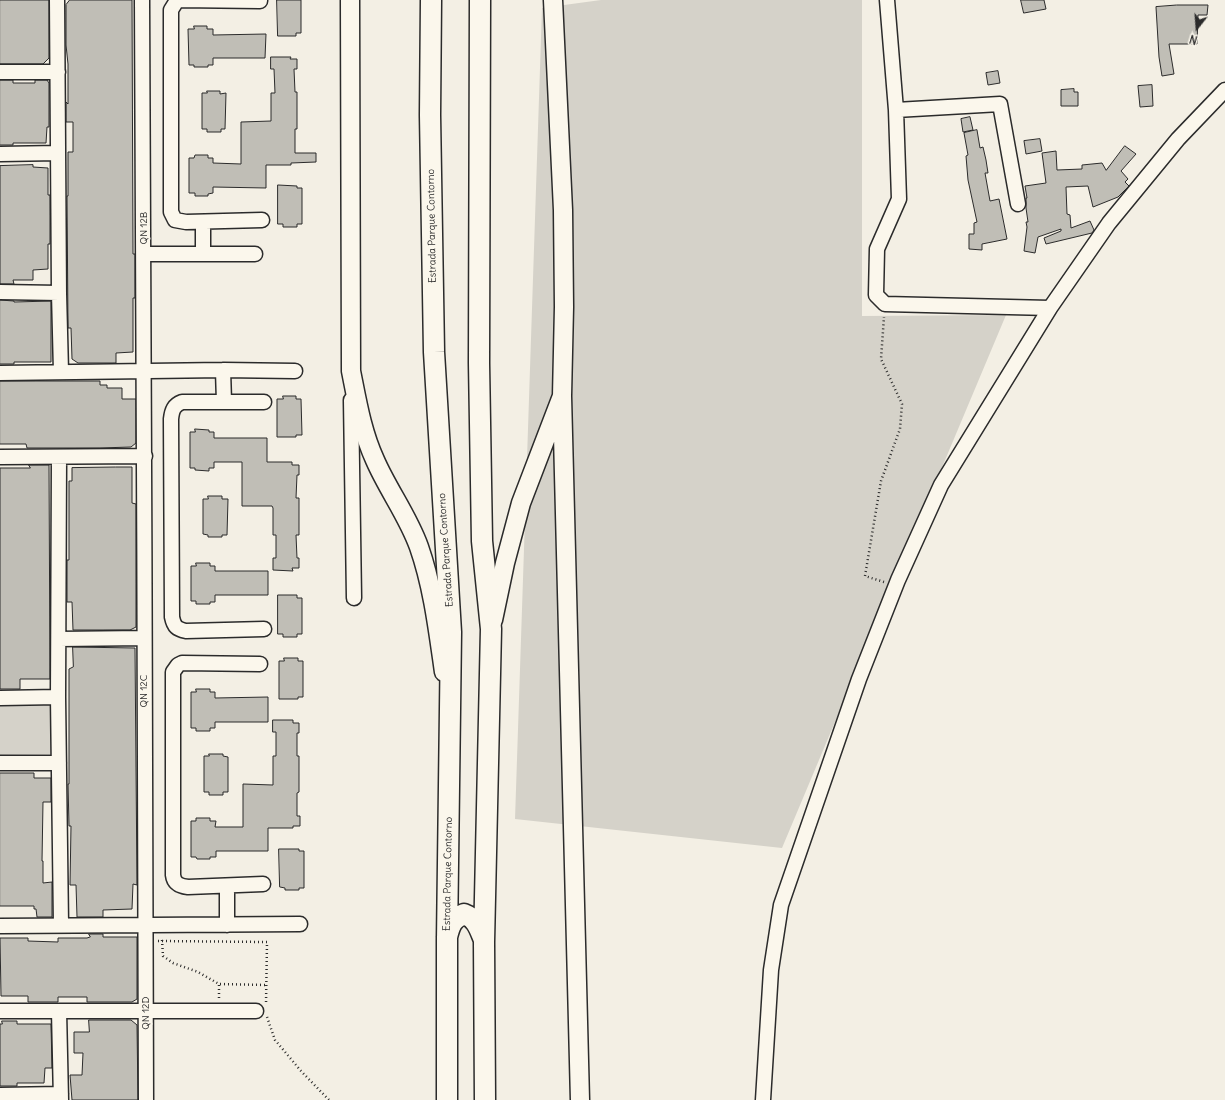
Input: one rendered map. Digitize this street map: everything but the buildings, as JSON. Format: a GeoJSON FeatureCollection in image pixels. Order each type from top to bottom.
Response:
{"type":"FeatureCollection","features":[{"type":"Feature","properties":{"kind":"highway","name":"Estrada Parque Contorno"},"geometry":{"type":"LineString","coordinates":[[431,0],[430,116],[434,352],[451,632],[447,940],[447,1100]]}},
{"type":"Feature","properties":{"kind":"highway"},"geometry":{"type":"LineString","coordinates":[[480,0],[479,371],[482,541],[491,629],[484,942],[485,1100]]}},
{"type":"Feature","properties":{"kind":"highway"},"geometry":{"type":"LineString","coordinates":[[447,940],[451,924],[456,917],[464,914],[472,917],[477,923],[484,942]]}},
{"type":"Feature","properties":{"kind":"main road"},"geometry":{"type":"LineString","coordinates":[[350,0],[351,372],[359,411],[375,460],[409,523],[426,567],[450,710]]}},
{"type":"Feature","properties":{"kind":"main road"},"geometry":{"type":"LineString","coordinates":[[553,0],[563,210],[564,307],[562,396],[580,1100]]}},
{"type":"Feature","properties":{"kind":"main road"},"geometry":{"type":"LineString","coordinates":[[491,629],[521,503],[562,396]]}},
{"type":"Feature","properties":{"kind":"street"},"geometry":{"type":"LineString","coordinates":[[57,0],[61,372]]}},
{"type":"Feature","properties":{"kind":"street","name":"QN 12B"},"geometry":{"type":"LineString","coordinates":[[142,0],[145,456]]}},
{"type":"Feature","properties":{"kind":"street"},"geometry":{"type":"LineString","coordinates":[[260,1],[180,0],[176,2],[171,10],[171,212],[173,217],[179,222],[262,220]]}},
{"type":"Feature","properties":{"kind":"street"},"geometry":{"type":"LineString","coordinates":[[888,0],[896,110],[899,199],[877,249],[876,295],[885,304],[1050,308]]}},
{"type":"Feature","properties":{"kind":"street"},"geometry":{"type":"LineString","coordinates":[[0,72],[58,72]]}},
{"type":"Feature","properties":{"kind":"street"},"geometry":{"type":"LineString","coordinates":[[763,1100],[771,970],[781,905],[859,679],[896,586],[941,485],[1050,308],[1109,223],[1178,139],[1225,90]]}},
{"type":"Feature","properties":{"kind":"street"},"geometry":{"type":"LineString","coordinates":[[896,110],[1000,104],[1018,204]]}},
{"type":"Feature","properties":{"kind":"street"},"geometry":{"type":"LineString","coordinates":[[0,154],[58,153]]}},
{"type":"Feature","properties":{"kind":"street"},"geometry":{"type":"LineString","coordinates":[[203,222],[203,254]]}},
{"type":"Feature","properties":{"kind":"street"},"geometry":{"type":"LineString","coordinates":[[144,254],[254,254]]}},
{"type":"Feature","properties":{"kind":"street"},"geometry":{"type":"LineString","coordinates":[[0,292],[59,293]]}},
{"type":"Feature","properties":{"kind":"street"},"geometry":{"type":"LineString","coordinates":[[223,370],[224,402]]}},
{"type":"Feature","properties":{"kind":"street"},"geometry":{"type":"LineString","coordinates":[[0,373],[223,370],[296,371]]}},
{"type":"Feature","properties":{"kind":"street"},"geometry":{"type":"LineString","coordinates":[[351,372],[354,598]]}},
{"type":"Feature","properties":{"kind":"street"},"geometry":{"type":"LineString","coordinates":[[264,402],[182,402],[172,411],[171,418],[172,617],[174,625],[178,629],[186,631],[264,629]]}},
{"type":"Feature","properties":{"kind":"street"},"geometry":{"type":"LineString","coordinates":[[0,457],[59,458],[145,456]]}},
{"type":"Feature","properties":{"kind":"street","name":"QN 12C"},"geometry":{"type":"LineString","coordinates":[[145,456],[144,638],[146,926]]}},
{"type":"Feature","properties":{"kind":"street"},"geometry":{"type":"LineString","coordinates":[[59,458],[58,697],[61,925]]}},
{"type":"Feature","properties":{"kind":"street"},"geometry":{"type":"LineString","coordinates":[[59,639],[144,638]]}},
{"type":"Feature","properties":{"kind":"street"},"geometry":{"type":"LineString","coordinates":[[260,664],[182,663],[178,665],[173,672],[174,880],[176,883],[188,887],[263,884]]}},
{"type":"Feature","properties":{"kind":"street"},"geometry":{"type":"LineString","coordinates":[[0,698],[58,697]]}},
{"type":"Feature","properties":{"kind":"street"},"geometry":{"type":"LineString","coordinates":[[0,763],[59,763]]}},
{"type":"Feature","properties":{"kind":"street"},"geometry":{"type":"LineString","coordinates":[[226,886],[228,925]]}},
{"type":"Feature","properties":{"kind":"street"},"geometry":{"type":"LineString","coordinates":[[0,926],[300,924]]}},
{"type":"Feature","properties":{"kind":"street","name":"QN 12D"},"geometry":{"type":"LineString","coordinates":[[146,926],[146,1100]]}},
{"type":"Feature","properties":{"kind":"street"},"geometry":{"type":"LineString","coordinates":[[0,1011],[263,1010]]}},
{"type":"Feature","properties":{"kind":"street"},"geometry":{"type":"LineString","coordinates":[[0,1095],[61,1097],[59,1011]]}},
{"type":"Feature","properties":{"kind":"path"},"geometry":{"type":"LineString","coordinates":[[885,304],[881,359],[902,404],[900,429],[881,481],[865,576],[896,586]]}},
{"type":"Feature","properties":{"kind":"path"},"geometry":{"type":"LineString","coordinates":[[163,926],[163,956],[173,963],[198,972],[219,984],[266,985]]}},
{"type":"Feature","properties":{"kind":"path"},"geometry":{"type":"LineString","coordinates":[[146,940],[267,942],[266,985],[263,1010],[275,1040],[301,1071],[329,1100]]}},
{"type":"Feature","properties":{"kind":"shaded area"},"geometry":{"type":"Polygon","coordinates":[[[601,0],[862,0],[862,316],[1006,315],[782,848],[515,819],[542,8],[601,0]]]}},
{"type":"Feature","properties":{"kind":"shaded area"},"geometry":{"type":"Polygon","coordinates":[[[51,701],[51,754],[0,755],[0,702],[51,701]]]}}]}
